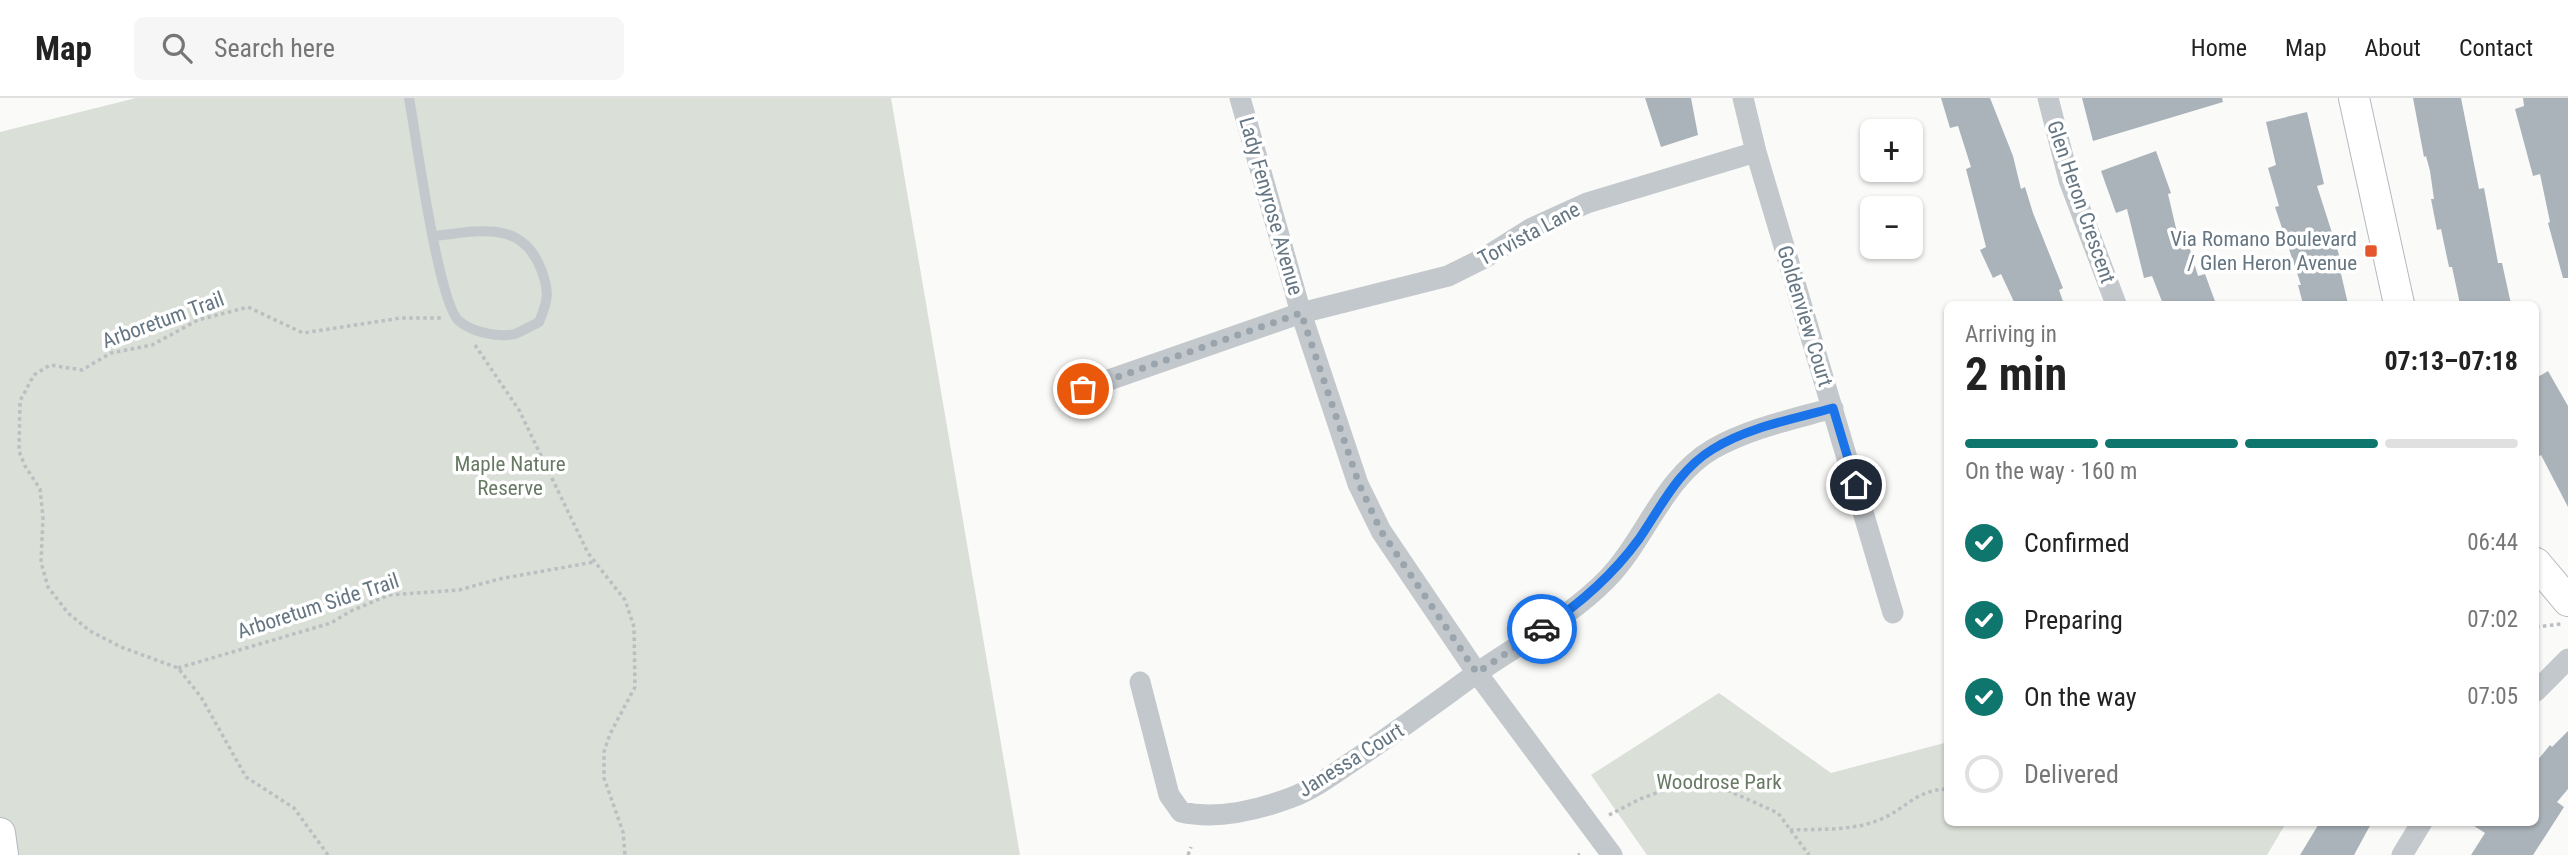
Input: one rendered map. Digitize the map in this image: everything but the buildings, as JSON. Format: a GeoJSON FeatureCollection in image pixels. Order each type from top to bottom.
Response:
{"type":"FeatureCollection","features":[{"type":"Feature","properties":{"kind":"street","name":"Lady Fenyrose Avenue"},"geometry":{"type":"LineString","coordinates":[[1240,98],[1301,313],[1359,484],[1381,531],[1477,673],[1612,855]]}},
{"type":"Feature","properties":{"kind":"street","name":"Goldenview Court"},"geometry":{"type":"LineString","coordinates":[[1744,98],[1756,152],[1893,613]]}},
{"type":"Feature","properties":{"kind":"street","name":"Glen Heron Crescent"},"geometry":{"type":"LineString","coordinates":[[2048,98],[2069,180],[2115,301]]}},
{"type":"Feature","properties":{"kind":"street"},"geometry":{"type":"LineString","coordinates":[[2354,98],[2398,301]]}},
{"type":"Feature","properties":{"kind":"street","name":"Torvista Lane"},"geometry":{"type":"LineString","coordinates":[[1083,389],[1301,313],[1447,275],[1486,257],[1532,228],[1587,203],[1756,152]]}},
{"type":"Feature","properties":{"kind":"street","name":"Janessa Court"},"geometry":{"type":"LineString","coordinates":[[1140,682],[1169,794],[1181,812],[1205,817],[1231,814],[1291,798],[1389,737],[1566,613],[1607,579],[1639,538],[1662,500],[1690,468],[1712,449],[1756,430],[1833,408]]}},
{"type":"Feature","properties":{"kind":"street"},"geometry":{"type":"LineString","coordinates":[[2539,568],[2566,612]]}},
{"type":"Feature","properties":{"kind":"street"},"geometry":{"type":"LineString","coordinates":[[2539,688],[2568,659]]}},
{"type":"Feature","properties":{"kind":"street"},"geometry":{"type":"LineString","coordinates":[[2402,855],[2420,826]]}},
{"type":"Feature","properties":{"kind":"street"},"geometry":{"type":"LineString","coordinates":[[0,833],[3,855]]}},
{"type":"Feature","properties":{"kind":"lane"},"geometry":{"type":"LineString","coordinates":[[409,98],[433,247],[452,310],[458,320],[491,335],[515,334],[539,322],[548,301],[546,281],[536,255],[520,238],[494,230],[433,236]]}},
{"type":"Feature","properties":{"kind":"path","name":"Arboretum Trail"},"geometry":{"type":"LineString","coordinates":[[178,668],[121,647],[90,631],[68,613],[48,587],[41,562],[43,517],[40,489],[19,451],[20,401],[34,375],[50,365],[82,370],[111,353],[152,345],[198,320],[248,307],[303,333],[401,318],[458,320]]}},
{"type":"Feature","properties":{"kind":"path"},"geometry":{"type":"LineString","coordinates":[[458,320],[519,410],[594,562],[625,600],[634,627],[635,687],[610,734],[604,752],[604,778],[623,832],[625,855]]}},
{"type":"Feature","properties":{"kind":"path","name":"Arboretum Side Trail"},"geometry":{"type":"LineString","coordinates":[[178,668],[331,623],[351,611],[389,595],[459,590],[499,579],[594,562]]}},
{"type":"Feature","properties":{"kind":"path"},"geometry":{"type":"LineString","coordinates":[[2539,626],[2566,612]]}},
{"type":"Feature","properties":{"kind":"path"},"geometry":{"type":"LineString","coordinates":[[178,668],[201,697],[246,776],[294,808],[328,855]]}},
{"type":"Feature","properties":{"kind":"path"},"geometry":{"type":"LineString","coordinates":[[1609,815],[1640,799],[1681,784],[1718,786],[1778,813],[1809,855]]}},
{"type":"Feature","properties":{"kind":"path"},"geometry":{"type":"LineString","coordinates":[[1790,830],[1839,828],[1879,820],[1929,789],[1944,789]]}},
{"type":"Feature","properties":{"kind":"path"},"geometry":{"type":"LineString","coordinates":[[1188,855],[1191,847]]}},
{"type":"Feature","properties":{"kind":"green space","name":"Maple Nature Reserve"},"geometry":{"type":"Polygon","coordinates":[[[136,98],[891,98],[1020,855],[0,855],[0,132],[136,98]]]}},
{"type":"Feature","properties":{"kind":"green space","name":"Woodrose Park"},"geometry":{"type":"Polygon","coordinates":[[[1719,693],[1831,773],[1944,743],[1944,826],[2284,826],[2267,855],[1647,855],[1591,775],[1719,693]]]}},
{"type":"Feature","properties":{"kind":"way so far"},"geometry":{"type":"LineString","coordinates":[[1083,389],[1301,313],[1359,484],[1381,531],[1477,673],[1542,629]]}},
{"type":"Feature","properties":{"kind":"place","name":"Via Romano Boulevard / Glen Heron Avenue"},"geometry":{"type":"Point","coordinates":[2371,251]}},
{"type":"Feature","properties":{"kind":"route"},"geometry":{"type":"LineString","coordinates":[[1542,629],[1607,579],[1639,538],[1662,500],[1690,468],[1712,449],[1756,430],[1833,408],[1856,485]]}}]}
